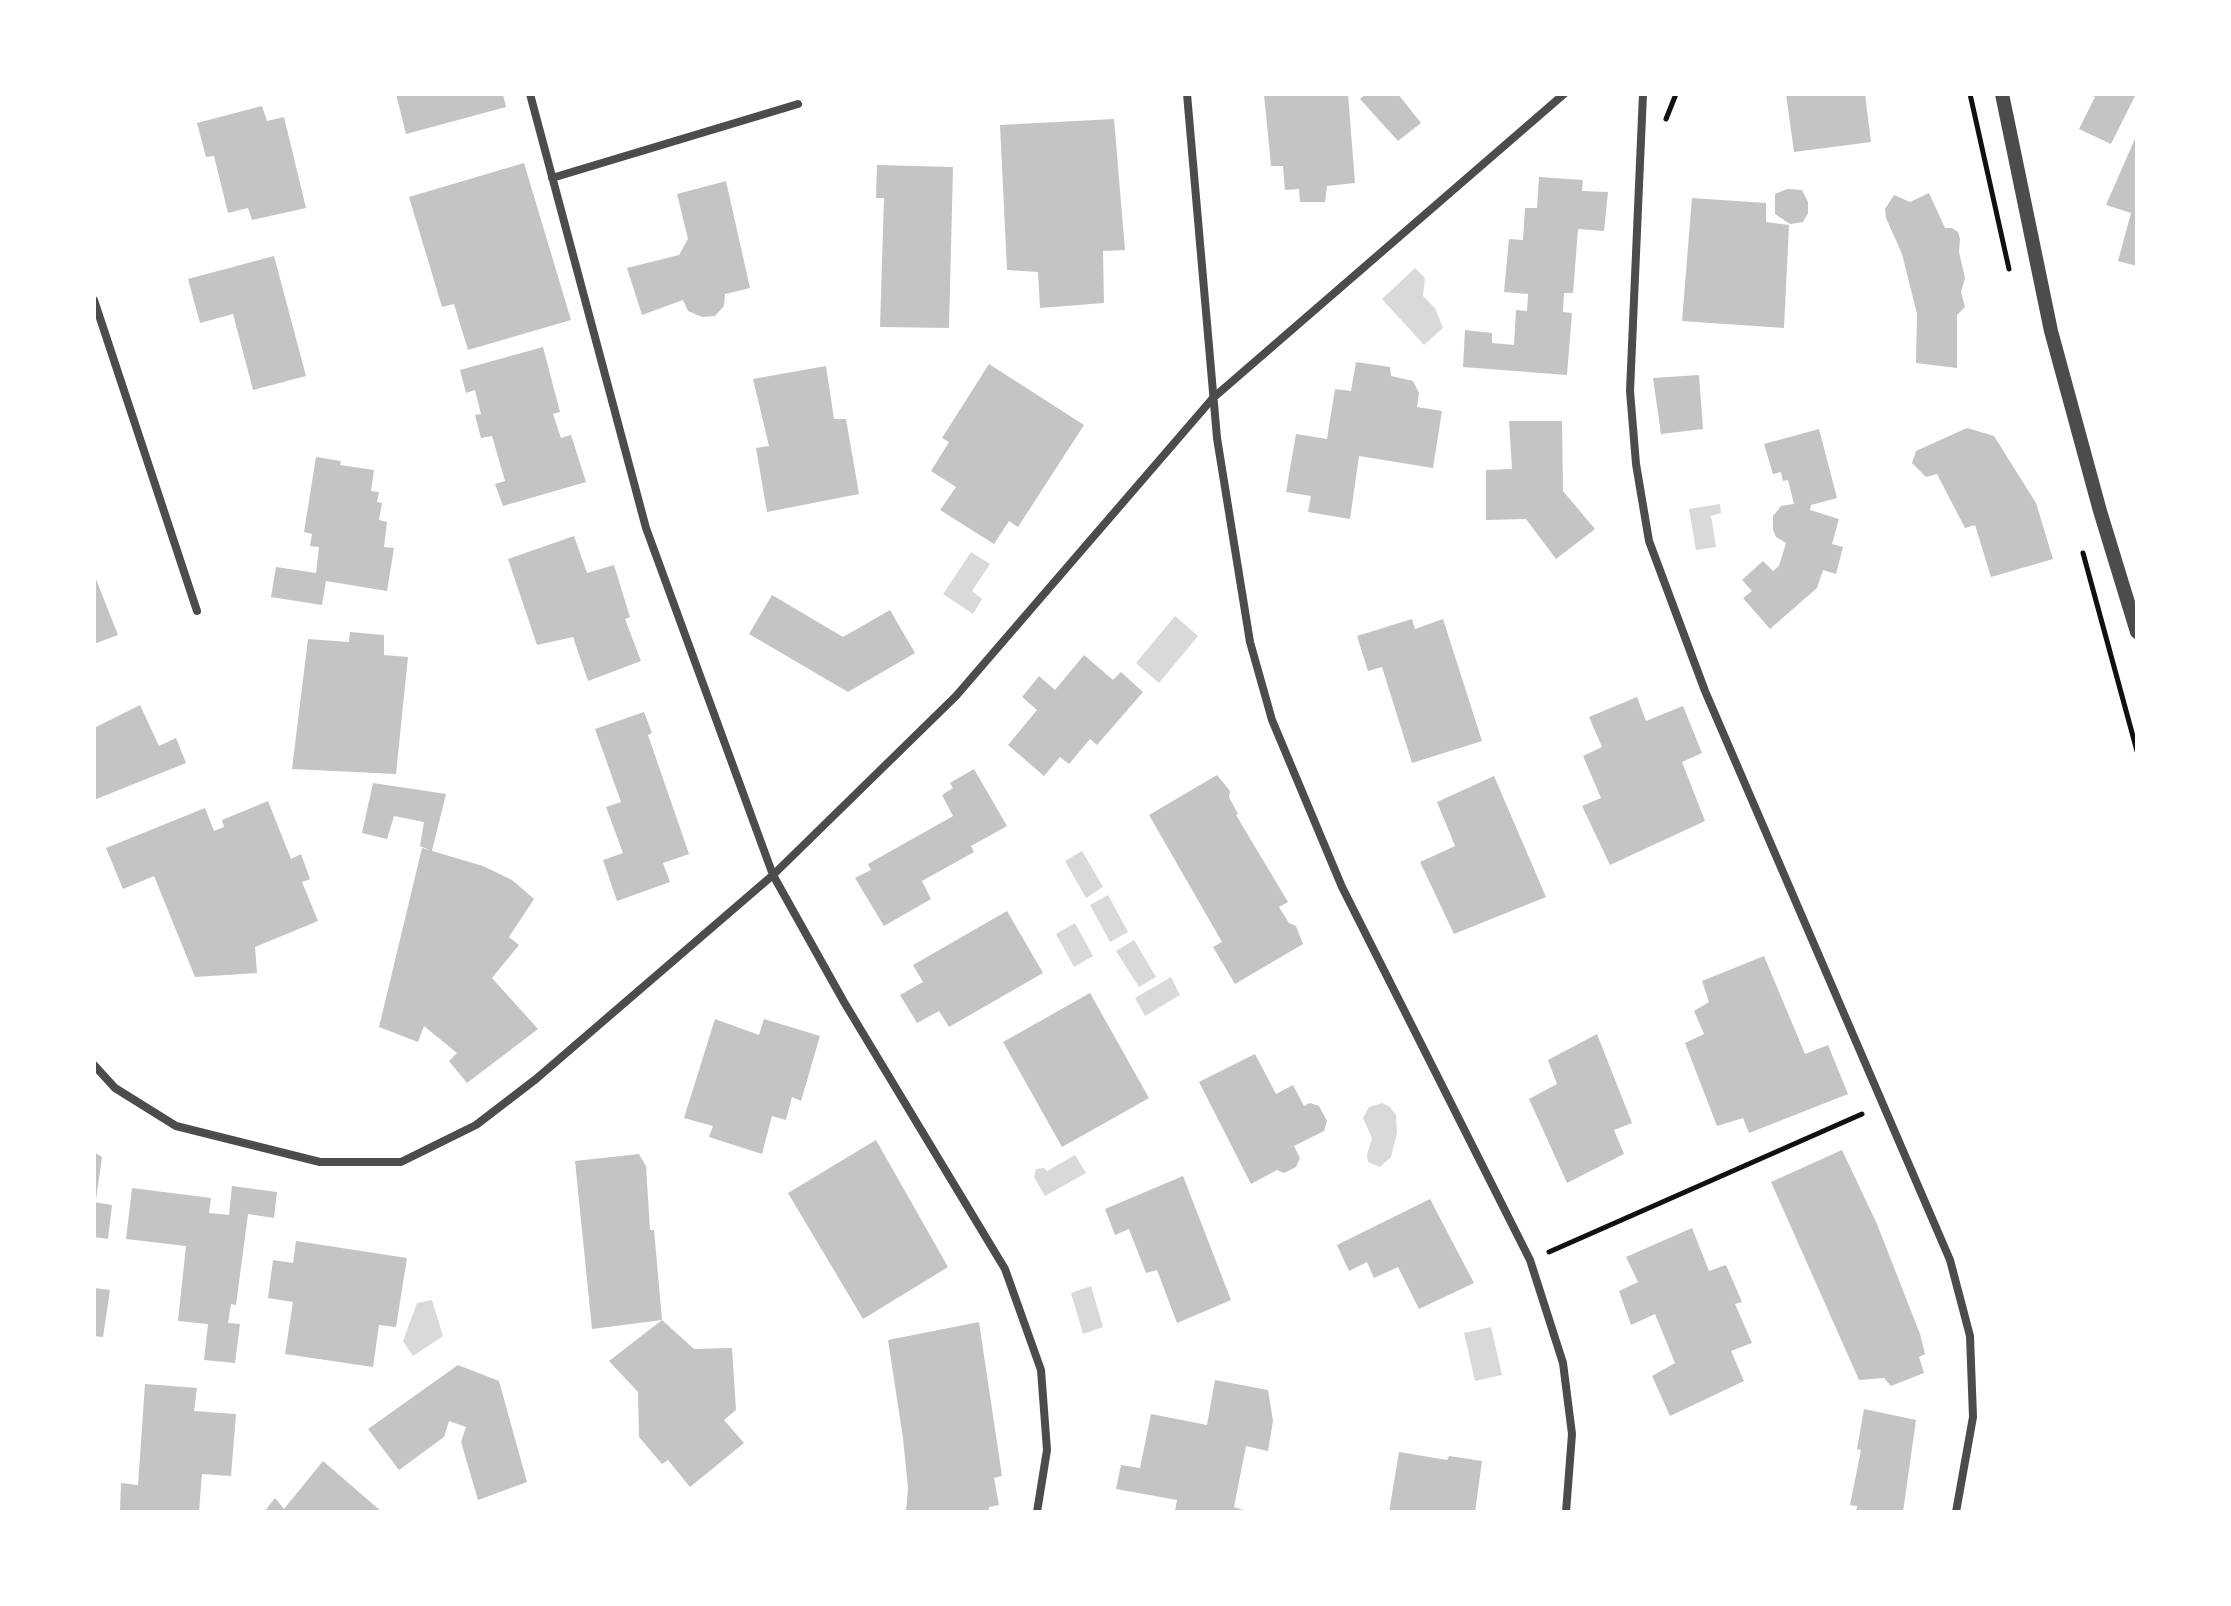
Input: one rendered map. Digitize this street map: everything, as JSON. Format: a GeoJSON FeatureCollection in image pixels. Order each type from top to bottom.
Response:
{"type":"FeatureCollection","features":[{"type":"Feature","properties":{"kind":"street"},"geometry":{"type":"LineString","coordinates":[[530,94],[646,528],[773,875],[844,1002],[1005,1269],[1041,1370],[1047,1450],[1037,1512]]}},
{"type":"Feature","properties":{"kind":"street"},"geometry":{"type":"LineString","coordinates":[[1187,94],[1213,398],[1225,497],[1250,642],[1272,720],[1342,887],[1530,1260],[1563,1363],[1572,1434],[1566,1512]]}},
{"type":"Feature","properties":{"kind":"street"},"geometry":{"type":"LineString","coordinates":[[94,1065],[115,1088],[176,1126],[320,1162],[401,1162],[476,1125],[524,1089],[773,875],[956,696],[1213,398],[1564,94]]}},
{"type":"Feature","properties":{"kind":"street"},"geometry":{"type":"LineString","coordinates":[[1643,94],[1630,391],[1636,464],[1649,541],[1705,691],[1950,1260],[1970,1336],[1973,1417],[1956,1512]]}},
{"type":"Feature","properties":{"kind":"street"},"geometry":{"type":"LineString","coordinates":[[2002,94],[2051,331],[2137,632]]}},
{"type":"Feature","properties":{"kind":"street"},"geometry":{"type":"LineString","coordinates":[[552,178],[798,104]]}},
{"type":"Feature","properties":{"kind":"street"},"geometry":{"type":"LineString","coordinates":[[94,300],[197,611]]}},
{"type":"Feature","properties":{"kind":"path"},"geometry":{"type":"LineString","coordinates":[[1665,123],[1676,94]]}},
{"type":"Feature","properties":{"kind":"path"},"geometry":{"type":"LineString","coordinates":[[1530,1260],[1881,1105]]}},
{"type":"Feature","properties":{"kind":"shaded area"},"geometry":{"type":"Polygon","coordinates":[[[1415,268],[1425,278],[1423,296],[1435,308],[1443,328],[1424,345],[1382,299],[1415,268]]]}},
{"type":"Feature","properties":{"kind":"shaded area"},"geometry":{"type":"Polygon","coordinates":[[[1720,504],[1721,513],[1711,516],[1716,547],[1696,550],[1689,509],[1720,504]]]}},
{"type":"Feature","properties":{"kind":"shaded area"},"geometry":{"type":"Polygon","coordinates":[[[971,552],[990,564],[972,591],[982,599],[973,614],[943,594],[971,552]]]}},
{"type":"Feature","properties":{"kind":"shaded area"},"geometry":{"type":"Polygon","coordinates":[[[1175,616],[1198,636],[1159,683],[1136,663],[1175,616]]]}},
{"type":"Feature","properties":{"kind":"shaded area"},"geometry":{"type":"Polygon","coordinates":[[[1082,851],[1103,887],[1086,898],[1065,861],[1082,851]]]}},
{"type":"Feature","properties":{"kind":"shaded area"},"geometry":{"type":"Polygon","coordinates":[[[1108,895],[1128,932],[1110,942],[1090,905],[1108,895]]]}},
{"type":"Feature","properties":{"kind":"shaded area"},"geometry":{"type":"Polygon","coordinates":[[[1075,923],[1093,956],[1074,967],[1056,934],[1075,923]]]}},
{"type":"Feature","properties":{"kind":"shaded area"},"geometry":{"type":"Polygon","coordinates":[[[1134,940],[1156,977],[1139,987],[1116,951],[1134,940]]]}},
{"type":"Feature","properties":{"kind":"shaded area"},"geometry":{"type":"Polygon","coordinates":[[[1171,977],[1180,995],[1145,1016],[1135,998],[1171,977]]]}},
{"type":"Feature","properties":{"kind":"shaded area"},"geometry":{"type":"Polygon","coordinates":[[[1382,1103],[1396,1115],[1397,1133],[1391,1157],[1380,1167],[1368,1162],[1372,1138],[1363,1118],[1369,1107],[1382,1103]]]}},
{"type":"Feature","properties":{"kind":"shaded area"},"geometry":{"type":"Polygon","coordinates":[[[1075,1155],[1086,1173],[1045,1196],[1034,1177],[1036,1169],[1044,1168],[1047,1171],[1075,1155]]]}},
{"type":"Feature","properties":{"kind":"shaded area"},"geometry":{"type":"Polygon","coordinates":[[[1091,1286],[1103,1327],[1083,1334],[1071,1293],[1091,1286]]]}},
{"type":"Feature","properties":{"kind":"shaded area"},"geometry":{"type":"Polygon","coordinates":[[[432,1300],[443,1336],[413,1356],[403,1341],[417,1303],[432,1300]]]}},
{"type":"Feature","properties":{"kind":"shaded area"},"geometry":{"type":"Polygon","coordinates":[[[1491,1327],[1502,1375],[1475,1381],[1464,1333],[1491,1327]]]}},
{"type":"Feature","properties":{"kind":"building"},"geometry":{"type":"Polygon","coordinates":[[[396,94],[503,94],[506,107],[406,134],[396,94]]]}},
{"type":"Feature","properties":{"kind":"building"},"geometry":{"type":"Polygon","coordinates":[[[1264,94],[1348,94],[1355,183],[1327,186],[1325,202],[1300,202],[1299,189],[1285,190],[1283,166],[1271,166],[1264,94]]]}},
{"type":"Feature","properties":{"kind":"building"},"geometry":{"type":"Polygon","coordinates":[[[1366,94],[1398,94],[1421,123],[1398,141],[1360,99],[1366,94]]]}},
{"type":"Feature","properties":{"kind":"building"},"geometry":{"type":"Polygon","coordinates":[[[1786,94],[1865,94],[1871,142],[1794,152],[1786,94]]]}},
{"type":"Feature","properties":{"kind":"building"},"geometry":{"type":"Polygon","coordinates":[[[2088,94],[2136,94],[2111,144],[2079,129],[2095,97],[2088,94]]]}},
{"type":"Feature","properties":{"kind":"building"},"geometry":{"type":"Polygon","coordinates":[[[262,106],[267,121],[284,117],[306,208],[252,220],[248,208],[228,213],[214,156],[206,157],[197,123],[262,106]]]}},
{"type":"Feature","properties":{"kind":"building"},"geometry":{"type":"Polygon","coordinates":[[[1114,119],[1125,250],[1103,251],[1104,303],[1040,308],[1038,272],[1007,270],[1000,125],[1114,119]]]}},
{"type":"Feature","properties":{"kind":"building"},"geometry":{"type":"Polygon","coordinates":[[[2137,134],[2137,266],[2118,261],[2131,213],[2106,205],[2137,134]]]}},
{"type":"Feature","properties":{"kind":"building"},"geometry":{"type":"Polygon","coordinates":[[[524,163],[571,320],[468,350],[454,304],[442,307],[409,197],[524,163]]]}},
{"type":"Feature","properties":{"kind":"building"},"geometry":{"type":"Polygon","coordinates":[[[877,165],[953,167],[949,328],[880,327],[884,198],[876,198],[877,165]]]}},
{"type":"Feature","properties":{"kind":"building"},"geometry":{"type":"Polygon","coordinates":[[[1539,177],[1583,180],[1582,191],[1608,192],[1604,231],[1578,229],[1573,293],[1564,293],[1563,312],[1572,313],[1567,375],[1463,367],[1465,330],[1492,333],[1492,343],[1514,345],[1516,310],[1527,311],[1528,294],[1504,292],[1509,239],[1523,240],[1525,208],[1537,208],[1539,177]]]}},
{"type":"Feature","properties":{"kind":"building"},"geometry":{"type":"Polygon","coordinates":[[[726,181],[750,288],[725,294],[724,306],[715,316],[702,317],[688,311],[683,300],[642,315],[627,268],[679,255],[688,239],[677,194],[726,181]]]}},
{"type":"Feature","properties":{"kind":"building"},"geometry":{"type":"Polygon","coordinates":[[[1787,189],[1802,190],[1808,202],[1808,213],[1803,222],[1790,224],[1775,214],[1775,194],[1787,189]]]}},
{"type":"Feature","properties":{"kind":"building"},"geometry":{"type":"Polygon","coordinates":[[[1929,193],[1945,228],[1958,232],[1960,239],[1959,252],[1965,278],[1961,292],[1965,307],[1957,315],[1957,368],[1916,363],[1917,314],[1902,254],[1886,218],[1885,209],[1894,195],[1910,202],[1929,193]]]}},
{"type":"Feature","properties":{"kind":"building"},"geometry":{"type":"Polygon","coordinates":[[[1692,198],[1766,203],[1766,222],[1789,225],[1784,328],[1682,321],[1692,198]]]}},
{"type":"Feature","properties":{"kind":"building"},"geometry":{"type":"Polygon","coordinates":[[[274,256],[306,376],[253,390],[233,314],[200,323],[188,279],[274,256]]]}},
{"type":"Feature","properties":{"kind":"building"},"geometry":{"type":"Polygon","coordinates":[[[543,347],[560,412],[553,414],[561,438],[571,435],[586,482],[503,506],[495,484],[505,481],[492,436],[481,438],[475,415],[481,414],[475,390],[466,393],[460,370],[543,347]]]}},
{"type":"Feature","properties":{"kind":"building"},"geometry":{"type":"Polygon","coordinates":[[[1356,362],[1390,367],[1391,376],[1413,381],[1419,393],[1417,407],[1442,411],[1433,468],[1359,456],[1350,519],[1308,512],[1311,496],[1286,492],[1296,434],[1327,439],[1335,389],[1351,391],[1356,362]]]}},
{"type":"Feature","properties":{"kind":"building"},"geometry":{"type":"Polygon","coordinates":[[[989,364],[1084,425],[1018,527],[1009,521],[994,544],[940,510],[956,487],[931,471],[949,442],[942,438],[989,364]]]}},
{"type":"Feature","properties":{"kind":"building"},"geometry":{"type":"Polygon","coordinates":[[[826,366],[834,419],[846,419],[859,494],[767,512],[756,448],[769,446],[753,379],[826,366]]]}},
{"type":"Feature","properties":{"kind":"building"},"geometry":{"type":"Polygon","coordinates":[[[1699,375],[1703,429],[1661,434],[1653,378],[1699,375]]]}},
{"type":"Feature","properties":{"kind":"building"},"geometry":{"type":"Polygon","coordinates":[[[1509,421],[1562,421],[1563,491],[1595,529],[1556,559],[1526,519],[1486,520],[1486,470],[1512,469],[1509,421]]]}},
{"type":"Feature","properties":{"kind":"building"},"geometry":{"type":"Polygon","coordinates":[[[1967,428],[1994,436],[2036,503],[2053,559],[1991,577],[1975,525],[1965,528],[1937,474],[1926,477],[1912,463],[1916,451],[1967,428]]]}},
{"type":"Feature","properties":{"kind":"building"},"geometry":{"type":"Polygon","coordinates":[[[1819,429],[1837,498],[1811,505],[1810,510],[1839,519],[1832,544],[1843,547],[1836,574],[1823,570],[1817,588],[1770,629],[1743,598],[1752,591],[1742,580],[1763,561],[1773,571],[1779,566],[1786,543],[1776,537],[1773,516],[1781,506],[1794,504],[1788,480],[1783,481],[1781,472],[1773,474],[1764,444],[1819,429]]]}},
{"type":"Feature","properties":{"kind":"building"},"geometry":{"type":"Polygon","coordinates":[[[316,457],[341,461],[340,465],[374,470],[371,491],[379,492],[377,502],[382,503],[379,520],[387,522],[384,547],[394,548],[387,591],[326,581],[322,605],[271,597],[276,567],[316,573],[319,547],[310,546],[312,534],[304,532],[316,457]]]}},
{"type":"Feature","properties":{"kind":"building"},"geometry":{"type":"Polygon","coordinates":[[[574,536],[587,573],[614,565],[630,617],[625,619],[641,661],[588,681],[573,637],[537,645],[508,559],[574,536]]]}},
{"type":"Feature","properties":{"kind":"building"},"geometry":{"type":"Polygon","coordinates":[[[94,574],[118,635],[94,644],[94,574]]]}},
{"type":"Feature","properties":{"kind":"building"},"geometry":{"type":"Polygon","coordinates":[[[772,595],[843,637],[890,610],[915,653],[848,692],[749,634],[772,595]]]}},
{"type":"Feature","properties":{"kind":"building"},"geometry":{"type":"Polygon","coordinates":[[[1412,619],[1415,629],[1443,619],[1482,741],[1412,763],[1382,667],[1368,671],[1357,636],[1412,619]]]}},
{"type":"Feature","properties":{"kind":"building"},"geometry":{"type":"Polygon","coordinates":[[[350,632],[384,635],[384,655],[408,657],[396,774],[292,769],[308,639],[349,642],[350,632]]]}},
{"type":"Feature","properties":{"kind":"building"},"geometry":{"type":"Polygon","coordinates":[[[1084,655],[1113,680],[1121,672],[1143,692],[1097,745],[1090,739],[1069,764],[1060,757],[1044,776],[1008,745],[1037,710],[1022,697],[1039,676],[1055,690],[1084,655]]]}},
{"type":"Feature","properties":{"kind":"building"},"geometry":{"type":"Polygon","coordinates":[[[1637,697],[1646,721],[1683,706],[1702,753],[1682,762],[1705,821],[1610,865],[1582,806],[1601,798],[1583,756],[1602,747],[1589,717],[1637,697]]]}},
{"type":"Feature","properties":{"kind":"building"},"geometry":{"type":"Polygon","coordinates":[[[140,705],[159,746],[176,738],[186,763],[94,800],[94,728],[140,705]]]}},
{"type":"Feature","properties":{"kind":"building"},"geometry":{"type":"Polygon","coordinates":[[[644,712],[652,733],[648,735],[689,854],[663,863],[670,882],[617,901],[603,860],[623,853],[606,807],[621,802],[595,729],[644,712]]]}},
{"type":"Feature","properties":{"kind":"building"},"geometry":{"type":"Polygon","coordinates":[[[974,769],[1007,826],[971,846],[974,852],[922,881],[931,899],[884,926],[855,878],[871,870],[868,864],[953,816],[942,795],[953,788],[950,783],[974,769]]]}},
{"type":"Feature","properties":{"kind":"building"},"geometry":{"type":"Polygon","coordinates":[[[1217,775],[1230,791],[1229,797],[1236,815],[1288,902],[1279,907],[1289,923],[1296,926],[1303,944],[1235,984],[1213,947],[1222,942],[1149,815],[1217,775]]]}},
{"type":"Feature","properties":{"kind":"building"},"geometry":{"type":"Polygon","coordinates":[[[1494,776],[1546,897],[1454,934],[1420,862],[1455,846],[1437,802],[1494,776]]]}},
{"type":"Feature","properties":{"kind":"building"},"geometry":{"type":"Polygon","coordinates":[[[373,783],[446,794],[432,851],[420,846],[424,822],[394,816],[387,839],[362,833],[373,783]]]}},
{"type":"Feature","properties":{"kind":"building"},"geometry":{"type":"Polygon","coordinates":[[[268,801],[291,859],[301,854],[310,879],[302,882],[318,921],[255,947],[257,973],[195,977],[154,876],[123,889],[106,848],[205,808],[214,831],[224,827],[222,820],[268,801]]]}},
{"type":"Feature","properties":{"kind":"building"},"geometry":{"type":"Polygon","coordinates":[[[422,848],[483,866],[512,880],[534,899],[509,937],[519,945],[492,978],[538,1029],[467,1083],[449,1061],[457,1053],[424,1026],[418,1042],[379,1027],[422,848]]]}},
{"type":"Feature","properties":{"kind":"building"},"geometry":{"type":"Polygon","coordinates":[[[1007,911],[1043,973],[949,1027],[939,1011],[917,1023],[900,995],[923,982],[913,965],[1007,911]]]}},
{"type":"Feature","properties":{"kind":"building"},"geometry":{"type":"Polygon","coordinates":[[[1764,956],[1805,1054],[1828,1045],[1848,1094],[1749,1133],[1743,1118],[1717,1126],[1685,1043],[1704,1034],[1694,1011],[1709,1002],[1702,981],[1764,956]]]}},
{"type":"Feature","properties":{"kind":"building"},"geometry":{"type":"Polygon","coordinates":[[[1090,993],[1149,1098],[1062,1147],[1003,1042],[1090,993]]]}},
{"type":"Feature","properties":{"kind":"building"},"geometry":{"type":"Polygon","coordinates":[[[715,1019],[759,1035],[764,1019],[820,1036],[801,1101],[792,1097],[786,1120],[772,1116],[762,1154],[709,1137],[713,1126],[684,1118],[715,1019]]]}},
{"type":"Feature","properties":{"kind":"building"},"geometry":{"type":"Polygon","coordinates":[[[1597,1034],[1632,1123],[1614,1130],[1624,1154],[1567,1183],[1529,1099],[1557,1084],[1548,1060],[1597,1034]]]}},
{"type":"Feature","properties":{"kind":"building"},"geometry":{"type":"Polygon","coordinates":[[[1255,1054],[1276,1094],[1293,1085],[1304,1106],[1310,1103],[1319,1106],[1327,1121],[1324,1131],[1294,1146],[1300,1158],[1296,1167],[1284,1173],[1277,1170],[1251,1184],[1199,1082],[1255,1054]]]}},
{"type":"Feature","properties":{"kind":"building"},"geometry":{"type":"Polygon","coordinates":[[[876,1140],[948,1267],[863,1319],[788,1193],[876,1140]]]}},
{"type":"Feature","properties":{"kind":"building"},"geometry":{"type":"Polygon","coordinates":[[[1842,1150],[1877,1224],[1925,1354],[1919,1357],[1924,1373],[1891,1386],[1884,1378],[1859,1380],[1771,1182],[1842,1150]]]}},
{"type":"Feature","properties":{"kind":"building"},"geometry":{"type":"Polygon","coordinates":[[[94,1152],[102,1157],[96,1200],[94,1200],[94,1152]]]}},
{"type":"Feature","properties":{"kind":"building"},"geometry":{"type":"Polygon","coordinates":[[[639,1154],[646,1166],[650,1230],[654,1230],[662,1320],[592,1329],[575,1161],[639,1154]]]}},
{"type":"Feature","properties":{"kind":"building"},"geometry":{"type":"Polygon","coordinates":[[[1183,1176],[1231,1300],[1177,1323],[1157,1270],[1146,1273],[1129,1229],[1115,1235],[1105,1209],[1183,1176]]]}},
{"type":"Feature","properties":{"kind":"building"},"geometry":{"type":"Polygon","coordinates":[[[232,1186],[277,1192],[274,1218],[248,1214],[236,1305],[231,1304],[228,1323],[240,1324],[235,1363],[204,1360],[208,1324],[178,1321],[186,1246],[126,1239],[132,1188],[211,1198],[209,1213],[229,1215],[232,1186]]]}},
{"type":"Feature","properties":{"kind":"building"},"geometry":{"type":"Polygon","coordinates":[[[1430,1199],[1474,1283],[1419,1309],[1398,1267],[1374,1278],[1367,1262],[1349,1271],[1337,1245],[1430,1199]]]}},
{"type":"Feature","properties":{"kind":"building"},"geometry":{"type":"Polygon","coordinates":[[[94,1202],[112,1205],[108,1239],[94,1237],[94,1202]]]}},
{"type":"Feature","properties":{"kind":"building"},"geometry":{"type":"Polygon","coordinates":[[[1692,1228],[1709,1271],[1726,1265],[1742,1302],[1735,1304],[1752,1343],[1731,1351],[1744,1381],[1670,1416],[1652,1376],[1675,1363],[1655,1314],[1631,1325],[1619,1291],[1638,1282],[1626,1257],[1692,1228]]]}},
{"type":"Feature","properties":{"kind":"building"},"geometry":{"type":"Polygon","coordinates":[[[296,1241],[407,1258],[396,1327],[379,1325],[373,1367],[285,1354],[293,1302],[268,1298],[273,1260],[293,1263],[296,1241]]]}},
{"type":"Feature","properties":{"kind":"building"},"geometry":{"type":"Polygon","coordinates":[[[94,1288],[110,1290],[103,1337],[94,1336],[94,1288]]]}},
{"type":"Feature","properties":{"kind":"building"},"geometry":{"type":"Polygon","coordinates":[[[662,1320],[694,1349],[732,1348],[736,1410],[724,1420],[744,1443],[690,1487],[668,1460],[662,1464],[639,1437],[638,1392],[609,1361],[662,1320]]]}},
{"type":"Feature","properties":{"kind":"building"},"geometry":{"type":"Polygon","coordinates":[[[979,1322],[1002,1476],[994,1478],[999,1505],[989,1507],[989,1512],[906,1512],[908,1488],[903,1438],[888,1340],[979,1322]]]}},
{"type":"Feature","properties":{"kind":"building"},"geometry":{"type":"Polygon","coordinates":[[[458,1365],[499,1381],[527,1482],[478,1500],[461,1442],[466,1427],[449,1421],[444,1437],[399,1470],[368,1429],[458,1365]]]}},
{"type":"Feature","properties":{"kind":"building"},"geometry":{"type":"Polygon","coordinates":[[[1215,1380],[1268,1390],[1273,1421],[1268,1451],[1246,1446],[1234,1507],[1250,1512],[1178,1512],[1175,1511],[1177,1500],[1116,1489],[1121,1465],[1140,1468],[1151,1414],[1207,1425],[1215,1380]]]}},
{"type":"Feature","properties":{"kind":"building"},"geometry":{"type":"Polygon","coordinates":[[[145,1384],[197,1388],[194,1411],[236,1414],[231,1476],[202,1474],[199,1512],[120,1512],[121,1483],[138,1485],[145,1384]]]}},
{"type":"Feature","properties":{"kind":"building"},"geometry":{"type":"Polygon","coordinates":[[[1864,1409],[1916,1420],[1903,1512],[1856,1512],[1857,1506],[1850,1505],[1861,1450],[1857,1449],[1864,1409]]]}},
{"type":"Feature","properties":{"kind":"building"},"geometry":{"type":"Polygon","coordinates":[[[1399,1452],[1447,1460],[1449,1456],[1482,1461],[1475,1512],[1389,1512],[1399,1452]]]}},
{"type":"Feature","properties":{"kind":"building"},"geometry":{"type":"Polygon","coordinates":[[[323,1461],[382,1512],[264,1512],[275,1498],[284,1509],[323,1461]]]}}]}
